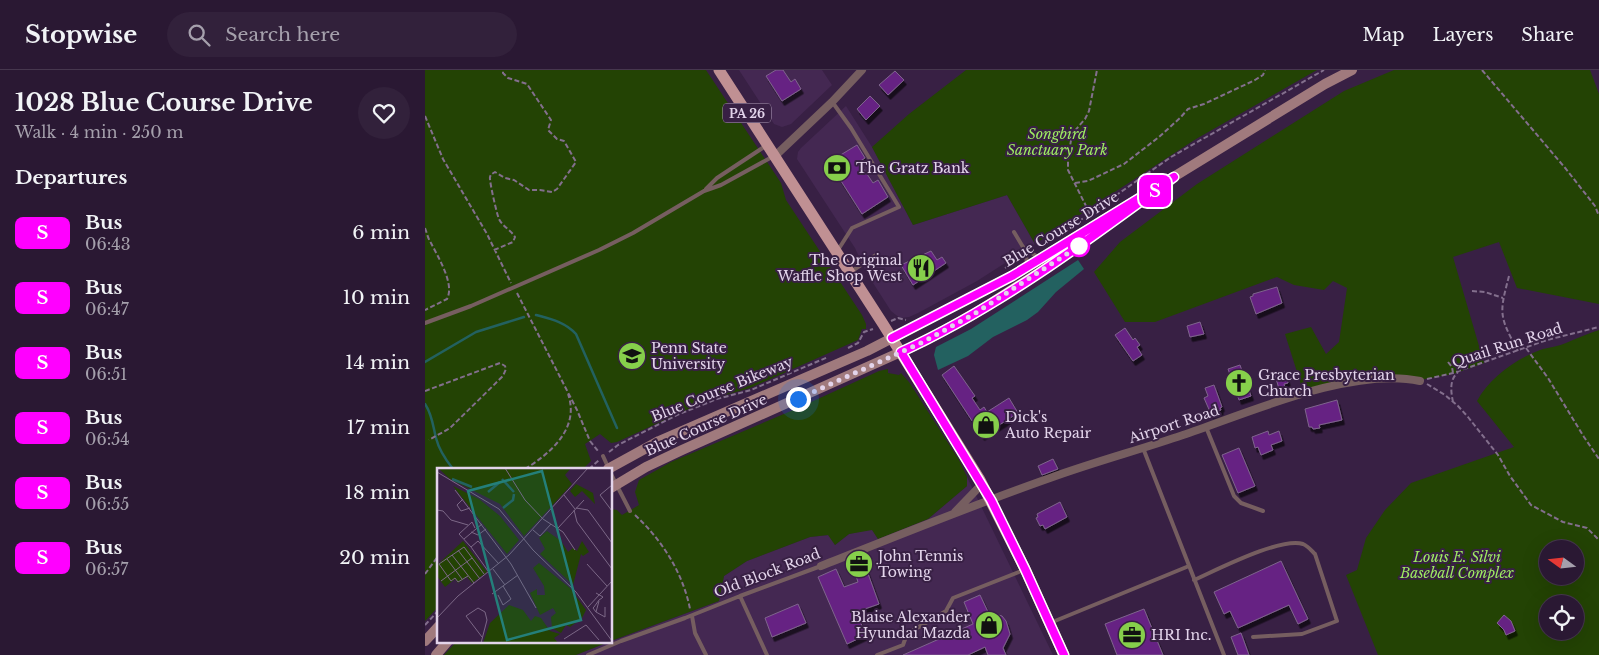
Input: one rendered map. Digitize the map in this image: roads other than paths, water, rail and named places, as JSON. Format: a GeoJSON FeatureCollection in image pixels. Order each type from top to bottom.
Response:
{"type":"FeatureCollection","features":[{"type":"Feature","properties":{"kind":"main road","name":"PA 26"},"geometry":{"type":"LineString","coordinates":[[719,70],[901,352],[982,484],[1025,569],[1064,655]]}},
{"type":"Feature","properties":{"kind":"main road","name":"Blue Course Drive"},"geometry":{"type":"LineString","coordinates":[[611,468],[659,441],[824,370],[892,338],[1041,259],[1325,84],[1352,70]]}},
{"type":"Feature","properties":{"kind":"main road","name":"Blue Course Drive"},"geometry":{"type":"LineString","coordinates":[[614,486],[682,450],[923,342],[974,314],[1052,264],[1174,177]]}},
{"type":"Feature","properties":{"kind":"main road"},"geometry":{"type":"LineString","coordinates":[[425,641],[437,628]]}},
{"type":"Feature","properties":{"kind":"main road"},"geometry":{"type":"LineString","coordinates":[[436,655],[447,642]]}},
{"type":"Feature","properties":{"kind":"street"},"geometry":{"type":"LineString","coordinates":[[775,156],[832,102],[862,70]]}},
{"type":"Feature","properties":{"kind":"street","name":"Airport Road"},"geometry":{"type":"LineString","coordinates":[[991,500],[1051,478],[1294,397],[1358,381],[1390,377],[1420,381]]}},
{"type":"Feature","properties":{"kind":"street","name":"Old Block Road"},"geometry":{"type":"LineString","coordinates":[[953,514],[982,484]]}},
{"type":"Feature","properties":{"kind":"street","name":"Old Block Road"},"geometry":{"type":"LineString","coordinates":[[821,566],[991,500]]}},
{"type":"Feature","properties":{"kind":"lane"},"geometry":{"type":"LineString","coordinates":[[832,102],[851,128],[899,207],[852,228],[837,252]]}},
{"type":"Feature","properties":{"kind":"lane"},"geometry":{"type":"LineString","coordinates":[[704,191],[717,178],[767,145]]}},
{"type":"Feature","properties":{"kind":"lane"},"geometry":{"type":"LineString","coordinates":[[425,323],[471,306],[625,238],[704,191],[775,156]]}},
{"type":"Feature","properties":{"kind":"lane"},"geometry":{"type":"LineString","coordinates":[[1014,232],[1026,255],[1026,267]]}},
{"type":"Feature","properties":{"kind":"lane"},"geometry":{"type":"LineString","coordinates":[[1023,247],[1033,256],[1041,259]]}},
{"type":"Feature","properties":{"kind":"lane"},"geometry":{"type":"LineString","coordinates":[[850,272],[876,255]]}},
{"type":"Feature","properties":{"kind":"lane"},"geometry":{"type":"LineString","coordinates":[[1206,427],[1234,496],[1241,503],[1263,511]]}},
{"type":"Feature","properties":{"kind":"lane"},"geometry":{"type":"LineString","coordinates":[[1143,448],[1224,655]]}},
{"type":"Feature","properties":{"kind":"lane"},"geometry":{"type":"LineString","coordinates":[[603,456],[609,468]]}},
{"type":"Feature","properties":{"kind":"lane"},"geometry":{"type":"LineString","coordinates":[[614,486],[630,511]]}},
{"type":"Feature","properties":{"kind":"lane"},"geometry":{"type":"LineString","coordinates":[[1194,580],[1272,547],[1302,544],[1310,548],[1315,554],[1337,621],[1302,634],[1253,637]]}},
{"type":"Feature","properties":{"kind":"lane","name":"Old Block Road"},"geometry":{"type":"LineString","coordinates":[[588,655],[821,566]]}},
{"type":"Feature","properties":{"kind":"lane"},"geometry":{"type":"LineString","coordinates":[[1050,623],[1189,566]]}},
{"type":"Feature","properties":{"kind":"lane"},"geometry":{"type":"LineString","coordinates":[[877,655],[903,645],[907,634],[946,611],[953,598],[1025,569]]}},
{"type":"Feature","properties":{"kind":"lane"},"geometry":{"type":"LineString","coordinates":[[740,596],[767,655]]}},
{"type":"Feature","properties":{"kind":"lane"},"geometry":{"type":"LineString","coordinates":[[691,616],[695,633],[706,655]]}},
{"type":"Feature","properties":{"kind":"waterway"},"geometry":{"type":"LineString","coordinates":[[536,315],[562,324],[576,334],[617,428]]}},
{"type":"Feature","properties":{"kind":"waterway"},"geometry":{"type":"LineString","coordinates":[[425,362],[476,332],[524,317]]}},
{"type":"Feature","properties":{"kind":"waterway"},"geometry":{"type":"LineString","coordinates":[[425,404],[431,416],[439,446],[452,468]]}},
{"type":"Feature","properties":{"kind":"place","name":"The Gratz Bank"},"geometry":{"type":"Point","coordinates":[837,168]}},
{"type":"Feature","properties":{"kind":"place","name":"The Original Waffle Shop West"},"geometry":{"type":"Point","coordinates":[921,268]}},
{"type":"Feature","properties":{"kind":"place","name":"Penn State University"},"geometry":{"type":"Point","coordinates":[632,356]}},
{"type":"Feature","properties":{"kind":"place","name":"Grace Presbyterian Church"},"geometry":{"type":"Point","coordinates":[1239,383]}},
{"type":"Feature","properties":{"kind":"place","name":"Dick's Auto Repair"},"geometry":{"type":"Point","coordinates":[986,425]}},
{"type":"Feature","properties":{"kind":"place","name":"John Tennis Towing"},"geometry":{"type":"Point","coordinates":[859,564]}},
{"type":"Feature","properties":{"kind":"place","name":"Blaise Alexander Hyundai Mazda"},"geometry":{"type":"Point","coordinates":[989,625]}},
{"type":"Feature","properties":{"kind":"place","name":"HRI Inc."},"geometry":{"type":"Point","coordinates":[1132,635]}},
{"type":"Feature","properties":{"kind":"park label","name":"Songbird Sanctuary Park"},"geometry":{"type":"Point","coordinates":[1057,142]}},
{"type":"Feature","properties":{"kind":"park label","name":"Louis E. Silvi Baseball Complex"},"geometry":{"type":"Point","coordinates":[1457,566]}}]}
